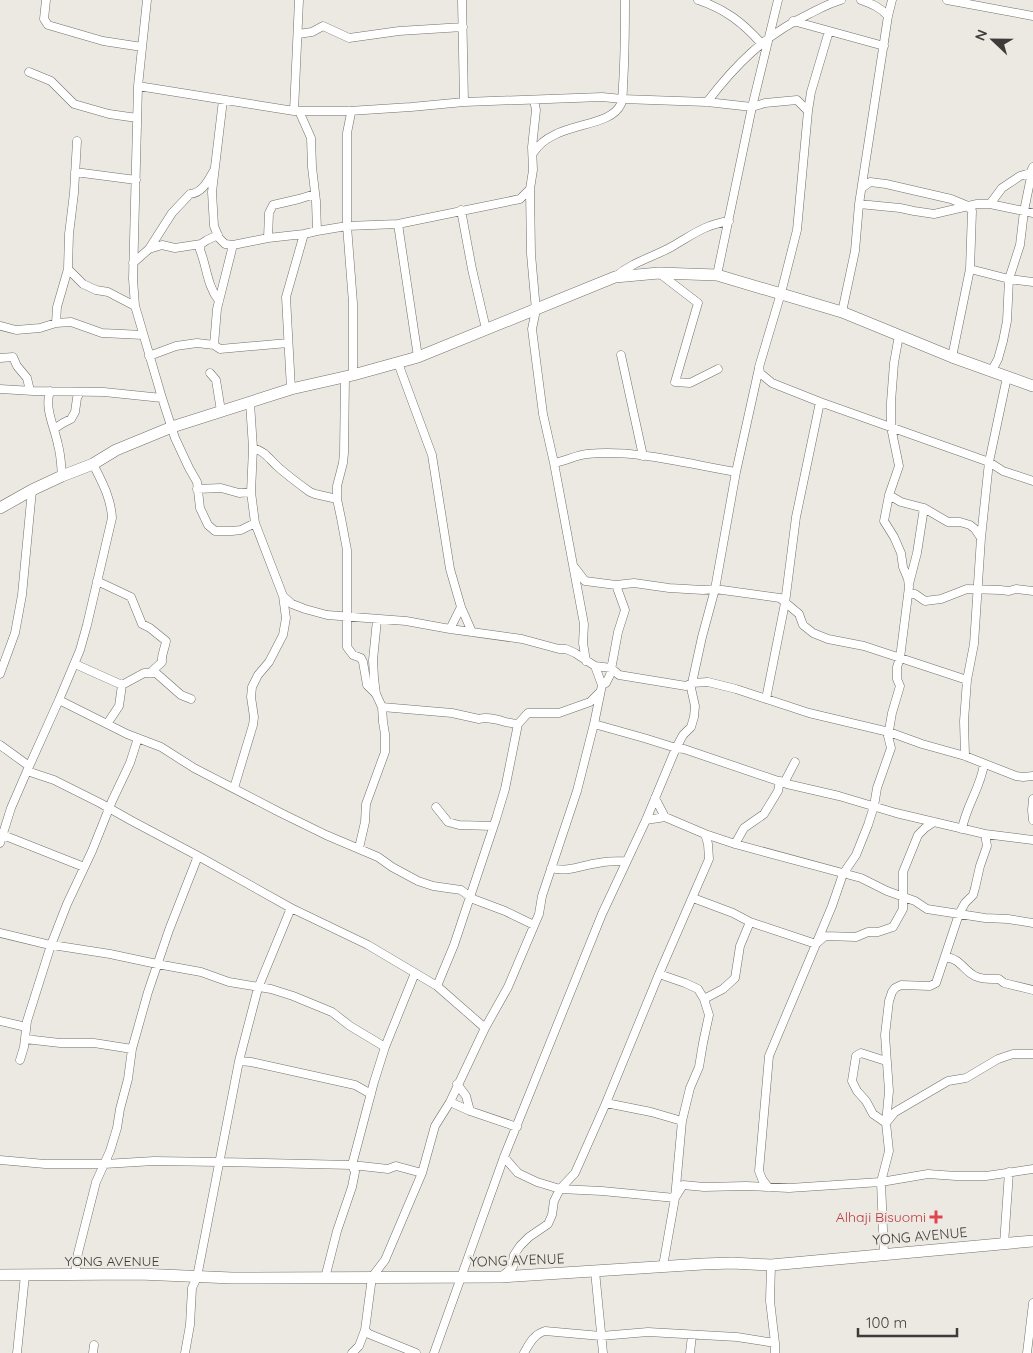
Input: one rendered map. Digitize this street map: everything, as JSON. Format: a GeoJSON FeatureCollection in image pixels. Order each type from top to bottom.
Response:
{"type":"FeatureCollection","features":[{"type":"Feature","properties":{"kind":"street"},"geometry":{"type":"LineString","coordinates":[[46,0],[44,18],[48,25],[103,41],[142,47]]}},
{"type":"Feature","properties":{"kind":"street"},"geometry":{"type":"LineString","coordinates":[[147,0],[138,86],[133,263],[135,306],[175,438],[197,482],[200,508],[208,525],[215,531],[236,530],[255,524]]}},
{"type":"Feature","properties":{"kind":"street"},"geometry":{"type":"LineString","coordinates":[[299,0],[297,111],[311,138],[317,230]]}},
{"type":"Feature","properties":{"kind":"street"},"geometry":{"type":"LineString","coordinates":[[462,0],[464,102]]}},
{"type":"Feature","properties":{"kind":"street"},"geometry":{"type":"LineString","coordinates":[[533,154],[537,147],[546,139],[574,127],[610,116],[622,102],[625,0]]}},
{"type":"Feature","properties":{"kind":"street"},"geometry":{"type":"LineString","coordinates":[[698,0],[725,11],[764,41]]}},
{"type":"Feature","properties":{"kind":"street"},"geometry":{"type":"LineString","coordinates":[[717,275],[764,41],[778,0]]}},
{"type":"Feature","properties":{"kind":"street"},"geometry":{"type":"LineString","coordinates":[[707,102],[739,63],[764,41],[794,21],[841,0]]}},
{"type":"Feature","properties":{"kind":"street"},"geometry":{"type":"LineString","coordinates":[[861,0],[875,5],[888,16]]}},
{"type":"Feature","properties":{"kind":"street"},"geometry":{"type":"LineString","coordinates":[[842,312],[855,251],[859,204],[892,0]]}},
{"type":"Feature","properties":{"kind":"street"},"geometry":{"type":"LineString","coordinates":[[947,0],[1033,16]]}},
{"type":"Feature","properties":{"kind":"street"},"geometry":{"type":"LineString","coordinates":[[794,21],[884,46]]}},
{"type":"Feature","properties":{"kind":"street"},"geometry":{"type":"LineString","coordinates":[[298,34],[312,32],[323,26],[349,38],[399,31],[463,27]]}},
{"type":"Feature","properties":{"kind":"street"},"geometry":{"type":"LineString","coordinates":[[434,1353],[504,1157],[602,914],[646,820],[676,748],[683,735],[691,727],[694,718],[695,706],[691,688],[715,589],[736,472],[759,367],[797,230],[811,92],[830,30]]}},
{"type":"Feature","properties":{"kind":"street"},"geometry":{"type":"LineString","coordinates":[[29,72],[51,81],[74,104],[109,114],[137,118]]}},
{"type":"Feature","properties":{"kind":"street"},"geometry":{"type":"LineString","coordinates":[[138,86],[297,111],[349,111],[464,102],[602,97],[707,102],[752,107],[765,103],[797,100],[808,111]]}},
{"type":"Feature","properties":{"kind":"street"},"geometry":{"type":"LineString","coordinates":[[223,100],[212,192],[214,226],[219,238],[225,244],[233,245],[347,226],[398,224],[520,199],[530,189]]}},
{"type":"Feature","properties":{"kind":"street"},"geometry":{"type":"LineString","coordinates":[[534,100],[536,110],[533,170],[530,189],[531,254],[536,310],[532,329],[543,414],[584,624],[583,643],[586,661]]}},
{"type":"Feature","properties":{"kind":"street"},"geometry":{"type":"LineString","coordinates":[[349,111],[351,113],[348,133],[347,226],[353,304],[344,452],[336,499],[346,550],[347,647],[352,655],[360,658],[363,662],[367,684],[376,694],[382,707],[382,722],[385,734],[384,752],[366,804],[365,822],[359,848]]}},
{"type":"Feature","properties":{"kind":"street"},"geometry":{"type":"LineString","coordinates":[[56,323],[57,308],[68,269],[77,141]]}},
{"type":"Feature","properties":{"kind":"street"},"geometry":{"type":"LineString","coordinates":[[990,204],[1002,188],[1020,176],[1030,173],[1033,167]]}},
{"type":"Feature","properties":{"kind":"street"},"geometry":{"type":"LineString","coordinates":[[991,372],[998,359],[1003,341],[1009,279],[1020,244],[1024,211],[1033,167]]}},
{"type":"Feature","properties":{"kind":"street"},"geometry":{"type":"LineString","coordinates":[[133,263],[149,249],[172,213],[190,194],[196,193],[206,185],[215,168]]}},
{"type":"Feature","properties":{"kind":"street"},"geometry":{"type":"LineString","coordinates":[[75,172],[136,180]]}},
{"type":"Feature","properties":{"kind":"street"},"geometry":{"type":"LineString","coordinates":[[862,188],[870,182],[886,184],[951,199],[968,206],[972,211],[970,268],[952,357]]}},
{"type":"Feature","properties":{"kind":"street"},"geometry":{"type":"LineString","coordinates":[[268,238],[269,213],[273,205],[315,194]]}},
{"type":"Feature","properties":{"kind":"street"},"geometry":{"type":"LineString","coordinates":[[859,204],[934,214],[977,204],[990,204],[1033,213]]}},
{"type":"Feature","properties":{"kind":"street"},"geometry":{"type":"LineString","coordinates":[[461,210],[486,330]]}},
{"type":"Feature","properties":{"kind":"street"},"geometry":{"type":"LineString","coordinates":[[0,508],[32,490],[93,464],[116,450],[172,427],[291,389],[349,376],[418,357],[615,277],[626,268],[673,246],[700,229],[715,223],[729,221]]}},
{"type":"Feature","properties":{"kind":"street"},"geometry":{"type":"LineString","coordinates":[[398,224],[418,357]]}},
{"type":"Feature","properties":{"kind":"street"},"geometry":{"type":"LineString","coordinates":[[291,389],[286,297],[304,234]]}},
{"type":"Feature","properties":{"kind":"street"},"geometry":{"type":"LineString","coordinates":[[149,249],[162,245],[175,248],[201,244],[218,235]]}},
{"type":"Feature","properties":{"kind":"street"},"geometry":{"type":"LineString","coordinates":[[201,244],[200,250],[209,283],[219,301]]}},
{"type":"Feature","properties":{"kind":"street"},"geometry":{"type":"LineString","coordinates":[[214,346],[217,309],[233,245]]}},
{"type":"Feature","properties":{"kind":"street"},"geometry":{"type":"LineString","coordinates":[[970,268],[1009,279],[1033,282]]}},
{"type":"Feature","properties":{"kind":"street"},"geometry":{"type":"LineString","coordinates":[[68,269],[83,284],[96,290],[108,292],[135,306]]}},
{"type":"Feature","properties":{"kind":"street"},"geometry":{"type":"LineString","coordinates":[[615,277],[659,273],[717,275],[842,312],[952,357],[1033,386]]}},
{"type":"Feature","properties":{"kind":"street"},"geometry":{"type":"LineString","coordinates":[[659,273],[698,303],[675,382],[690,383],[718,369]]}},
{"type":"Feature","properties":{"kind":"street"},"geometry":{"type":"LineString","coordinates":[[1,326],[16,330],[71,322],[102,333],[143,335]]}},
{"type":"Feature","properties":{"kind":"street"},"geometry":{"type":"LineString","coordinates":[[899,335],[890,402],[891,427],[900,466],[889,495],[884,520],[901,553],[908,591]]}},
{"type":"Feature","properties":{"kind":"street"},"geometry":{"type":"LineString","coordinates":[[150,356],[176,346],[197,343],[220,348],[288,343]]}},
{"type":"Feature","properties":{"kind":"street"},"geometry":{"type":"LineString","coordinates":[[621,355],[643,456]]}},
{"type":"Feature","properties":{"kind":"street"},"geometry":{"type":"LineString","coordinates":[[0,358],[13,357],[16,366],[26,378],[30,391]]}},
{"type":"Feature","properties":{"kind":"street"},"geometry":{"type":"LineString","coordinates":[[398,363],[432,455],[450,569],[461,607],[472,632]]}},
{"type":"Feature","properties":{"kind":"street"},"geometry":{"type":"LineString","coordinates":[[759,367],[760,373],[772,384],[989,462],[1003,471],[1033,481]]}},
{"type":"Feature","properties":{"kind":"street"},"geometry":{"type":"LineString","coordinates":[[210,373],[216,380],[221,411]]}},
{"type":"Feature","properties":{"kind":"street"},"geometry":{"type":"LineString","coordinates":[[965,756],[964,721],[967,680],[974,644],[981,538],[989,462],[1007,377]]}},
{"type":"Feature","properties":{"kind":"street"},"geometry":{"type":"LineString","coordinates":[[0,389],[104,392],[162,398]]}},
{"type":"Feature","properties":{"kind":"street"},"geometry":{"type":"LineString","coordinates":[[50,391],[48,397],[51,422],[58,444],[62,476]]}},
{"type":"Feature","properties":{"kind":"street"},"geometry":{"type":"LineString","coordinates":[[54,430],[63,422],[71,419],[75,412],[80,392]]}},
{"type":"Feature","properties":{"kind":"street"},"geometry":{"type":"LineString","coordinates":[[766,699],[785,603],[796,517],[820,402]]}},
{"type":"Feature","properties":{"kind":"street"},"geometry":{"type":"LineString","coordinates":[[234,788],[253,725],[252,687],[258,675],[269,662],[282,635],[286,618],[283,596],[255,524],[251,492],[253,448],[250,403]]}},
{"type":"Feature","properties":{"kind":"street"},"geometry":{"type":"LineString","coordinates":[[253,448],[265,453],[278,467],[310,492],[336,499]]}},
{"type":"Feature","properties":{"kind":"street"},"geometry":{"type":"LineString","coordinates":[[554,463],[564,462],[586,454],[623,454],[736,472]]}},
{"type":"Feature","properties":{"kind":"street"},"geometry":{"type":"LineString","coordinates":[[84,867],[1,839],[3,822],[75,664],[87,625],[112,518],[109,498],[93,464]]}},
{"type":"Feature","properties":{"kind":"street"},"geometry":{"type":"LineString","coordinates":[[198,489],[221,488],[239,493],[251,492]]}},
{"type":"Feature","properties":{"kind":"street"},"geometry":{"type":"LineString","coordinates":[[0,674],[3,658],[15,633],[22,595],[32,490]]}},
{"type":"Feature","properties":{"kind":"street"},"geometry":{"type":"LineString","coordinates":[[889,495],[901,502],[924,508],[948,522],[960,522],[970,525],[981,538]]}},
{"type":"Feature","properties":{"kind":"street"},"geometry":{"type":"LineString","coordinates":[[768,1187],[762,1180],[759,1171],[769,1056],[832,906],[843,874],[856,855],[874,806],[877,788],[890,748],[888,736],[900,686],[897,680],[897,666],[900,658],[908,591],[917,553],[924,508]]}},
{"type":"Feature","properties":{"kind":"street"},"geometry":{"type":"LineString","coordinates":[[573,567],[585,581],[616,585],[634,583],[686,589],[715,589],[780,598],[799,614],[803,625],[813,633],[864,646],[967,680]]}},
{"type":"Feature","properties":{"kind":"street"},"geometry":{"type":"LineString","coordinates":[[97,581],[131,597],[142,624],[150,628],[166,642],[161,654],[162,662],[150,673]]}},
{"type":"Feature","properties":{"kind":"street"},"geometry":{"type":"LineString","coordinates":[[578,590],[585,581]]}},
{"type":"Feature","properties":{"kind":"street"},"geometry":{"type":"LineString","coordinates":[[437,986],[454,945],[494,826],[505,789],[518,724],[528,713],[559,713],[590,702],[606,682],[610,675],[618,632],[625,610],[616,585]]}},
{"type":"Feature","properties":{"kind":"street"},"geometry":{"type":"LineString","coordinates":[[908,591],[925,601],[941,599],[967,590],[1033,590]]}},
{"type":"Feature","properties":{"kind":"street"},"geometry":{"type":"LineString","coordinates":[[283,596],[292,604],[327,615],[406,621],[522,639],[559,649],[566,649],[595,666],[611,668],[619,675],[686,686],[692,683],[708,682],[736,689],[809,714],[889,732],[922,744],[965,756],[1016,776],[1033,776]]}},
{"type":"Feature","properties":{"kind":"street"},"geometry":{"type":"LineString","coordinates":[[450,629],[461,607]]}},
{"type":"Feature","properties":{"kind":"street"},"geometry":{"type":"LineString","coordinates":[[376,694],[373,660],[377,620]]}},
{"type":"Feature","properties":{"kind":"street"},"geometry":{"type":"LineString","coordinates":[[75,664],[122,685]]}},
{"type":"Feature","properties":{"kind":"street"},"geometry":{"type":"LineString","coordinates":[[352,1353],[359,1346],[365,1330],[372,1277],[385,1260],[422,1173],[435,1126],[450,1102],[485,1028],[508,987],[540,914],[542,896],[577,791],[594,724],[601,688],[595,666]]}},
{"type":"Feature","properties":{"kind":"street"},"geometry":{"type":"LineString","coordinates":[[122,685],[144,673],[156,673],[181,695],[191,699]]}},
{"type":"Feature","properties":{"kind":"street"},"geometry":{"type":"LineString","coordinates":[[107,724],[119,706],[122,685]]}},
{"type":"Feature","properties":{"kind":"street"},"geometry":{"type":"LineString","coordinates":[[59,700],[107,724],[162,747],[190,766],[317,831],[378,856],[392,867],[418,881],[433,886],[461,890],[470,897],[505,910],[534,925]]}},
{"type":"Feature","properties":{"kind":"street"},"geometry":{"type":"LineString","coordinates":[[382,707],[444,712],[518,724]]}},
{"type":"Feature","properties":{"kind":"street"},"geometry":{"type":"LineString","coordinates":[[594,724],[684,749],[782,782],[962,829],[1033,840]]}},
{"type":"Feature","properties":{"kind":"street"},"geometry":{"type":"LineString","coordinates":[[20,1060],[27,1021],[51,945],[67,904],[130,763],[138,738]]}},
{"type":"Feature","properties":{"kind":"street"},"geometry":{"type":"LineString","coordinates":[[0,745],[28,768],[110,808],[132,822],[291,908],[368,945],[437,986],[485,1028]]}},
{"type":"Feature","properties":{"kind":"street"},"geometry":{"type":"LineString","coordinates":[[735,844],[744,828],[764,814],[795,762]]}},
{"type":"Feature","properties":{"kind":"street"},"geometry":{"type":"LineString","coordinates":[[962,829],[964,817],[981,780],[984,764]]}},
{"type":"Feature","properties":{"kind":"street"},"geometry":{"type":"LineString","coordinates":[[655,798],[665,817]]}},
{"type":"Feature","properties":{"kind":"street"},"geometry":{"type":"LineString","coordinates":[[1033,799],[1033,820]]}},
{"type":"Feature","properties":{"kind":"street"},"geometry":{"type":"LineString","coordinates":[[436,806],[448,822],[459,825],[494,826]]}},
{"type":"Feature","properties":{"kind":"street"},"geometry":{"type":"LineString","coordinates":[[646,820],[665,817],[735,844],[861,878],[887,891],[915,901],[927,909],[1033,923]]}},
{"type":"Feature","properties":{"kind":"street"},"geometry":{"type":"LineString","coordinates":[[816,944],[825,936],[856,937],[868,932],[878,932],[893,927],[903,908],[904,872],[918,834],[934,822]]}},
{"type":"Feature","properties":{"kind":"street"},"geometry":{"type":"LineString","coordinates":[[501,1277],[513,1267],[514,1255],[520,1246],[529,1237],[548,1224],[552,1215],[554,1201],[560,1189],[575,1173],[709,859],[705,834]]}},
{"type":"Feature","properties":{"kind":"street"},"geometry":{"type":"LineString","coordinates":[[884,1254],[882,1182],[889,1152],[886,1123],[889,1091],[884,1035],[889,1001],[892,992],[900,985],[933,986],[936,983],[959,914],[965,903],[973,895],[986,846],[985,834]]}},
{"type":"Feature","properties":{"kind":"street"},"geometry":{"type":"LineString","coordinates":[[75,1275],[78,1252],[96,1182],[110,1151],[117,1128],[128,1079],[132,1049],[148,992],[169,930],[198,856]]}},
{"type":"Feature","properties":{"kind":"street"},"geometry":{"type":"LineString","coordinates":[[551,868],[566,870],[601,862],[626,861]]}},
{"type":"Feature","properties":{"kind":"street"},"geometry":{"type":"LineString","coordinates":[[693,898],[733,913],[750,922],[816,944]]}},
{"type":"Feature","properties":{"kind":"street"},"geometry":{"type":"LineString","coordinates":[[185,1353],[190,1325],[192,1288],[197,1277],[239,1061],[258,988],[291,908]]}},
{"type":"Feature","properties":{"kind":"street"},"geometry":{"type":"LineString","coordinates":[[704,999],[723,989],[735,978],[740,946],[750,922]]}},
{"type":"Feature","properties":{"kind":"street"},"geometry":{"type":"LineString","coordinates":[[0,933],[51,945],[110,954],[201,972],[229,982],[271,989],[332,1012],[350,1026],[385,1047]]}},
{"type":"Feature","properties":{"kind":"street"},"geometry":{"type":"LineString","coordinates":[[945,957],[951,957],[974,975],[987,980],[999,979],[1033,990]]}},
{"type":"Feature","properties":{"kind":"street"},"geometry":{"type":"LineString","coordinates":[[325,1278],[337,1231],[352,1187],[355,1172],[352,1165],[374,1082],[385,1047],[415,973]]}},
{"type":"Feature","properties":{"kind":"street"},"geometry":{"type":"LineString","coordinates":[[659,974],[698,989],[704,999],[709,1015],[699,1068],[690,1088],[682,1121],[675,1198],[663,1266]]}},
{"type":"Feature","properties":{"kind":"street"},"geometry":{"type":"LineString","coordinates":[[0,1021],[26,1027]]}},
{"type":"Feature","properties":{"kind":"street"},"geometry":{"type":"LineString","coordinates":[[25,1039],[60,1043],[94,1043],[132,1049]]}},
{"type":"Feature","properties":{"kind":"street"},"geometry":{"type":"LineString","coordinates":[[886,1061],[861,1052],[856,1056],[852,1081],[857,1091],[866,1101],[872,1114],[886,1123]]}},
{"type":"Feature","properties":{"kind":"street"},"geometry":{"type":"LineString","coordinates":[[886,1123],[895,1112],[948,1081],[966,1078],[1013,1054],[1033,1054]]}},
{"type":"Feature","properties":{"kind":"street"},"geometry":{"type":"LineString","coordinates":[[239,1061],[355,1085],[371,1094]]}},
{"type":"Feature","properties":{"kind":"street"},"geometry":{"type":"LineString","coordinates":[[355,1085],[374,1082]]}},
{"type":"Feature","properties":{"kind":"street"},"geometry":{"type":"LineString","coordinates":[[457,1084],[466,1096],[470,1111]]}},
{"type":"Feature","properties":{"kind":"street"},"geometry":{"type":"LineString","coordinates":[[450,1102],[517,1127]]}},
{"type":"Feature","properties":{"kind":"street"},"geometry":{"type":"LineString","coordinates":[[606,1103],[651,1112],[682,1121]]}},
{"type":"Feature","properties":{"kind":"street"},"geometry":{"type":"LineString","coordinates":[[504,1157],[518,1173],[537,1182],[560,1189],[675,1198]]}},
{"type":"Feature","properties":{"kind":"street"},"geometry":{"type":"LineString","coordinates":[[0,1160],[45,1164],[104,1164],[154,1161],[352,1165],[388,1169],[396,1166],[422,1173]]}},
{"type":"Feature","properties":{"kind":"street"},"geometry":{"type":"LineString","coordinates":[[675,1198],[683,1186],[789,1188],[882,1182],[928,1174],[986,1176],[1033,1169]]}},
{"type":"Feature","properties":{"kind":"street"},"geometry":{"type":"LineString","coordinates":[[746,1186],[755,1178],[759,1171]]}},
{"type":"Feature","properties":{"kind":"street"},"geometry":{"type":"LineString","coordinates":[[1004,1244],[1010,1172]]}},
{"type":"Feature","properties":{"kind":"street","name":"YONG AVENUE"},"geometry":{"type":"LineString","coordinates":[[0,1275],[139,1274],[197,1277],[325,1278],[501,1277],[732,1262],[770,1265],[1033,1241]]}},
{"type":"Feature","properties":{"kind":"street"},"geometry":{"type":"LineString","coordinates":[[770,1265],[770,1300],[775,1353]]}},
{"type":"Feature","properties":{"kind":"street"},"geometry":{"type":"LineString","coordinates":[[595,1271],[602,1353]]}},
{"type":"Feature","properties":{"kind":"street"},"geometry":{"type":"LineString","coordinates":[[17,1353],[25,1275]]}},
{"type":"Feature","properties":{"kind":"street"},"geometry":{"type":"LineString","coordinates":[[1027,1353],[1033,1303]]}},
{"type":"Feature","properties":{"kind":"street"},"geometry":{"type":"LineString","coordinates":[[365,1330],[369,1334],[416,1353]]}},
{"type":"Feature","properties":{"kind":"street"},"geometry":{"type":"LineString","coordinates":[[524,1353],[539,1333],[545,1332],[601,1336],[648,1332],[737,1337],[775,1343]]}},
{"type":"Feature","properties":{"kind":"street"},"geometry":{"type":"LineString","coordinates":[[690,1353],[692,1335]]}},
{"type":"Feature","properties":{"kind":"place","name":"Alhaji Bisuomi"},"geometry":{"type":"Point","coordinates":[936,1217]}}]}
